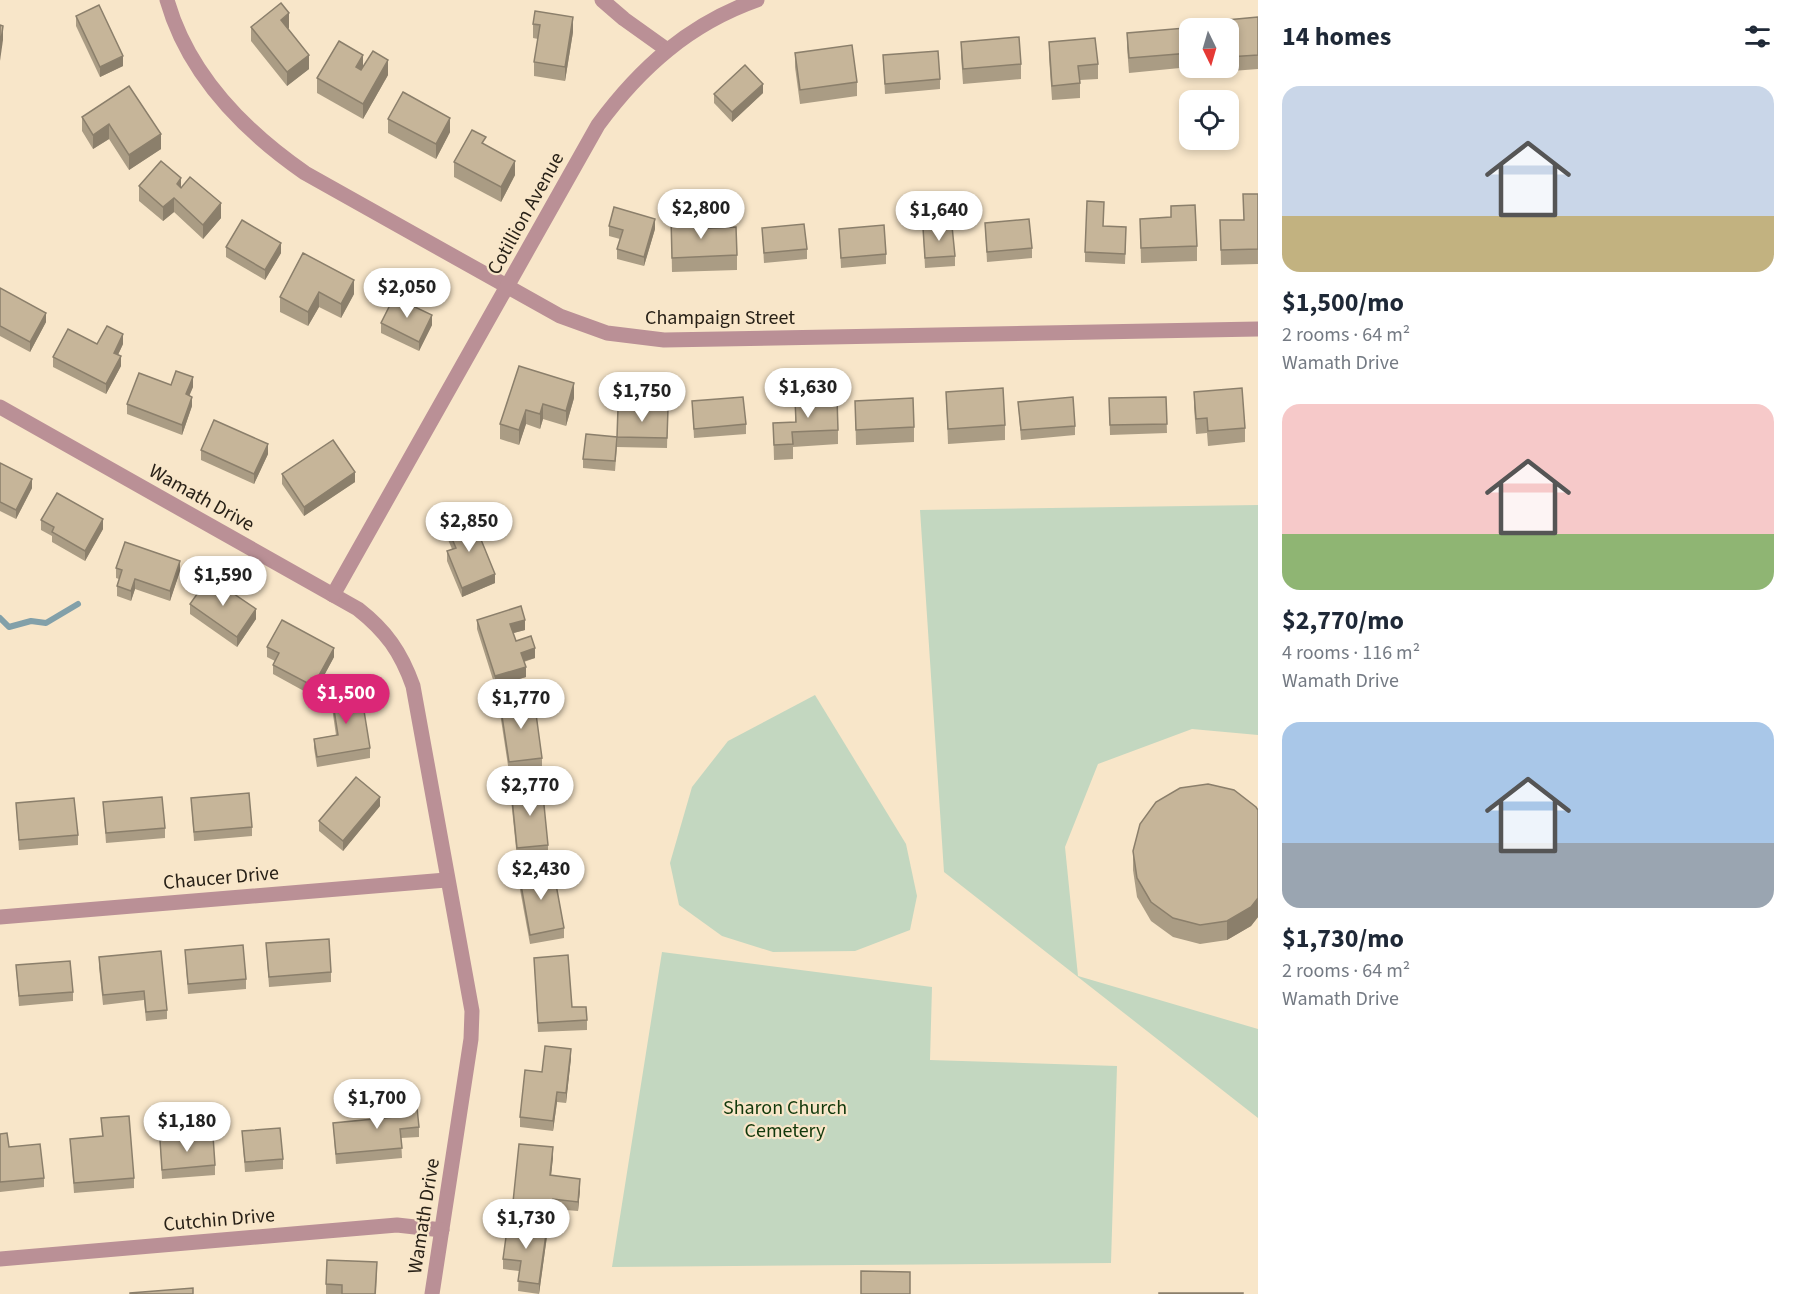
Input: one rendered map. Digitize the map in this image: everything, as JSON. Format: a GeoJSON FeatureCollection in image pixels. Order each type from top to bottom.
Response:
{"type":"FeatureCollection","features":[{"type":"Feature","properties":{"kind":"street","name":"Champaign Street"},"geometry":{"type":"LineString","coordinates":[[167,0],[184,42],[216,93],[239,121],[270,149],[305,173],[577,323],[626,337],[664,340],[1258,329]]}},
{"type":"Feature","properties":{"kind":"street"},"geometry":{"type":"LineString","coordinates":[[602,0],[666,50]]}},
{"type":"Feature","properties":{"kind":"street","name":"Cotillion Avenue"},"geometry":{"type":"LineString","coordinates":[[333,595],[598,125],[622,92],[666,50],[721,15],[757,0]]}},
{"type":"Feature","properties":{"kind":"street","name":"Wamath Drive"},"geometry":{"type":"LineString","coordinates":[[0,407],[358,609],[379,625],[404,660],[412,686],[472,1011],[471,1039],[432,1294]]}},
{"type":"Feature","properties":{"kind":"street","name":"Chaucer Drive"},"geometry":{"type":"LineString","coordinates":[[0,917],[446,880]]}},
{"type":"Feature","properties":{"kind":"street","name":"Cutchin Drive"},"geometry":{"type":"LineString","coordinates":[[0,1258],[397,1225],[442,1230]]}},
{"type":"Feature","properties":{"kind":"green space"},"geometry":{"type":"Polygon","coordinates":[[[1258,505],[1258,735],[1192,729],[1098,764],[1065,847],[1078,976],[1258,1029],[1258,1118],[944,872],[920,510],[1258,505]]]}},
{"type":"Feature","properties":{"kind":"green space"},"geometry":{"type":"Polygon","coordinates":[[[815,695],[906,844],[917,896],[910,930],[855,951],[773,952],[722,936],[679,905],[670,863],[692,787],[728,741],[815,695]]]}},
{"type":"Feature","properties":{"kind":"green space","name":"Sharon Church Cemetery"},"geometry":{"type":"Polygon","coordinates":[[[662,952],[932,987],[930,1060],[1117,1066],[1111,1263],[612,1267],[662,952]]]}},
{"type":"Feature","properties":{"kind":"building"},"geometry":{"type":"Polygon","coordinates":[[[281,3],[289,13],[281,20],[309,55],[287,72],[251,27],[281,3]]]}},
{"type":"Feature","properties":{"kind":"building"},"geometry":{"type":"Polygon","coordinates":[[[99,5],[123,56],[100,67],[76,16],[99,5]]]}},
{"type":"Feature","properties":{"kind":"building"},"geometry":{"type":"Polygon","coordinates":[[[535,11],[573,17],[565,67],[534,62],[540,25],[533,24],[535,11]]]}},
{"type":"Feature","properties":{"kind":"building"},"geometry":{"type":"Polygon","coordinates":[[[1258,17],[1258,55],[1239,56],[1239,19],[1258,17]]]}},
{"type":"Feature","properties":{"kind":"building"},"geometry":{"type":"Polygon","coordinates":[[[0,25],[3,26],[0,47],[0,25]]]}},
{"type":"Feature","properties":{"kind":"building"},"geometry":{"type":"Polygon","coordinates":[[[1179,29],[1179,54],[1129,58],[1127,33],[1179,29]]]}},
{"type":"Feature","properties":{"kind":"building"},"geometry":{"type":"Polygon","coordinates":[[[1019,37],[1021,64],[963,69],[961,42],[1019,37]]]}},
{"type":"Feature","properties":{"kind":"building"},"geometry":{"type":"Polygon","coordinates":[[[1095,38],[1098,64],[1078,66],[1080,83],[1052,86],[1049,42],[1095,38]]]}},
{"type":"Feature","properties":{"kind":"building"},"geometry":{"type":"Polygon","coordinates":[[[339,41],[363,55],[356,67],[361,70],[373,51],[388,60],[363,104],[317,78],[339,41]]]}},
{"type":"Feature","properties":{"kind":"building"},"geometry":{"type":"Polygon","coordinates":[[[852,45],[857,82],[800,90],[795,53],[852,45]]]}},
{"type":"Feature","properties":{"kind":"building"},"geometry":{"type":"Polygon","coordinates":[[[938,51],[940,79],[885,84],[883,55],[938,51]]]}},
{"type":"Feature","properties":{"kind":"building"},"geometry":{"type":"Polygon","coordinates":[[[745,65],[763,84],[732,112],[714,94],[745,65]]]}},
{"type":"Feature","properties":{"kind":"building"},"geometry":{"type":"Polygon","coordinates":[[[129,86],[161,134],[129,155],[109,124],[93,135],[82,117],[129,86]]]}},
{"type":"Feature","properties":{"kind":"building"},"geometry":{"type":"Polygon","coordinates":[[[403,92],[450,118],[436,144],[388,119],[403,92]]]}},
{"type":"Feature","properties":{"kind":"building"},"geometry":{"type":"Polygon","coordinates":[[[472,130],[486,137],[482,143],[515,161],[501,187],[454,162],[472,130]]]}},
{"type":"Feature","properties":{"kind":"building"},"geometry":{"type":"Polygon","coordinates":[[[161,161],[181,178],[177,184],[181,188],[190,177],[221,203],[203,225],[174,198],[163,207],[139,186],[161,161]]]}},
{"type":"Feature","properties":{"kind":"building"},"geometry":{"type":"Polygon","coordinates":[[[1243,194],[1258,194],[1258,249],[1221,250],[1220,220],[1244,220],[1243,194]]]}},
{"type":"Feature","properties":{"kind":"building"},"geometry":{"type":"Polygon","coordinates":[[[1087,201],[1104,202],[1103,226],[1126,227],[1125,254],[1085,252],[1087,201]]]}},
{"type":"Feature","properties":{"kind":"building"},"geometry":{"type":"Polygon","coordinates":[[[1195,205],[1197,246],[1141,248],[1140,219],[1171,217],[1171,206],[1195,205]]]}},
{"type":"Feature","properties":{"kind":"building"},"geometry":{"type":"Polygon","coordinates":[[[614,207],[655,219],[644,257],[617,249],[623,230],[609,226],[614,207]]]}},
{"type":"Feature","properties":{"kind":"building"},"geometry":{"type":"Polygon","coordinates":[[[694,217],[695,229],[736,227],[737,255],[672,258],[671,218],[694,217]]]}},
{"type":"Feature","properties":{"kind":"building"},"geometry":{"type":"Polygon","coordinates":[[[1029,219],[1032,248],[987,252],[985,223],[1029,219]]]}},
{"type":"Feature","properties":{"kind":"building"},"geometry":{"type":"Polygon","coordinates":[[[242,220],[281,243],[265,270],[226,247],[242,220]]]}},
{"type":"Feature","properties":{"kind":"building"},"geometry":{"type":"Polygon","coordinates":[[[804,224],[807,249],[764,253],[762,228],[804,224]]]}},
{"type":"Feature","properties":{"kind":"building"},"geometry":{"type":"Polygon","coordinates":[[[884,225],[886,254],[841,258],[839,229],[884,225]]]}},
{"type":"Feature","properties":{"kind":"building"},"geometry":{"type":"Polygon","coordinates":[[[952,226],[955,256],[925,258],[923,228],[952,226]]]}},
{"type":"Feature","properties":{"kind":"building"},"geometry":{"type":"Polygon","coordinates":[[[303,253],[354,280],[341,304],[319,292],[308,312],[280,297],[303,253]]]}},
{"type":"Feature","properties":{"kind":"building"},"geometry":{"type":"Polygon","coordinates":[[[0,288],[46,313],[30,342],[0,326],[0,288]]]}},
{"type":"Feature","properties":{"kind":"building"},"geometry":{"type":"Polygon","coordinates":[[[394,297],[432,315],[419,342],[381,323],[394,297]]]}},
{"type":"Feature","properties":{"kind":"building"},"geometry":{"type":"Polygon","coordinates":[[[107,326],[123,334],[114,353],[121,356],[106,384],[53,357],[68,329],[97,344],[107,326]]]}},
{"type":"Feature","properties":{"kind":"building"},"geometry":{"type":"Polygon","coordinates":[[[519,366],[574,383],[566,411],[543,404],[540,414],[526,410],[519,430],[500,424],[519,366]]]}},
{"type":"Feature","properties":{"kind":"building"},"geometry":{"type":"Polygon","coordinates":[[[176,371],[193,377],[186,394],[192,397],[182,425],[127,404],[139,373],[171,385],[176,371]]]}},
{"type":"Feature","properties":{"kind":"building"},"geometry":{"type":"Polygon","coordinates":[[[1003,388],[1005,425],[948,429],[946,392],[1003,388]]]}},
{"type":"Feature","properties":{"kind":"building"},"geometry":{"type":"Polygon","coordinates":[[[1242,388],[1245,428],[1208,431],[1207,418],[1196,419],[1194,392],[1242,388]]]}},
{"type":"Feature","properties":{"kind":"building"},"geometry":{"type":"Polygon","coordinates":[[[743,397],[746,424],[694,429],[692,401],[743,397]]]}},
{"type":"Feature","properties":{"kind":"building"},"geometry":{"type":"Polygon","coordinates":[[[1073,397],[1075,426],[1021,430],[1018,402],[1073,397]]]}},
{"type":"Feature","properties":{"kind":"building"},"geometry":{"type":"Polygon","coordinates":[[[1166,397],[1167,424],[1110,425],[1109,398],[1166,397]]]}},
{"type":"Feature","properties":{"kind":"building"},"geometry":{"type":"Polygon","coordinates":[[[837,398],[838,430],[792,432],[793,444],[774,445],[773,423],[796,422],[795,400],[837,398]]]}},
{"type":"Feature","properties":{"kind":"building"},"geometry":{"type":"Polygon","coordinates":[[[913,398],[914,427],[856,430],[855,401],[913,398]]]}},
{"type":"Feature","properties":{"kind":"building"},"geometry":{"type":"Polygon","coordinates":[[[618,408],[668,409],[667,438],[617,437],[618,408]]]}},
{"type":"Feature","properties":{"kind":"building"},"geometry":{"type":"Polygon","coordinates":[[[214,420],[268,444],[254,474],[201,450],[214,420]]]}},
{"type":"Feature","properties":{"kind":"building"},"geometry":{"type":"Polygon","coordinates":[[[586,434],[617,437],[615,461],[583,459],[586,434]]]}},
{"type":"Feature","properties":{"kind":"building"},"geometry":{"type":"Polygon","coordinates":[[[333,440],[355,472],[304,507],[282,474],[333,440]]]}},
{"type":"Feature","properties":{"kind":"building"},"geometry":{"type":"Polygon","coordinates":[[[0,463],[32,479],[16,510],[0,502],[0,463]]]}},
{"type":"Feature","properties":{"kind":"building"},"geometry":{"type":"Polygon","coordinates":[[[57,493],[103,519],[85,551],[52,532],[54,527],[41,520],[57,493]]]}},
{"type":"Feature","properties":{"kind":"building"},"geometry":{"type":"Polygon","coordinates":[[[471,515],[495,574],[462,588],[447,551],[456,548],[446,525],[471,515]]]}},
{"type":"Feature","properties":{"kind":"building"},"geometry":{"type":"Polygon","coordinates":[[[125,542],[180,561],[170,591],[135,579],[131,591],[117,586],[122,570],[116,568],[125,542]]]}},
{"type":"Feature","properties":{"kind":"building"},"geometry":{"type":"Polygon","coordinates":[[[209,577],[256,609],[237,637],[190,604],[209,577]]]}},
{"type":"Feature","properties":{"kind":"building"},"geometry":{"type":"Polygon","coordinates":[[[521,606],[525,620],[510,624],[516,641],[531,636],[535,648],[521,653],[526,667],[495,676],[477,620],[521,606]]]}},
{"type":"Feature","properties":{"kind":"building"},"geometry":{"type":"Polygon","coordinates":[[[282,620],[334,648],[313,686],[273,665],[279,653],[267,647],[282,620]]]}},
{"type":"Feature","properties":{"kind":"building"},"geometry":{"type":"Polygon","coordinates":[[[360,686],[370,748],[317,757],[314,739],[338,735],[331,691],[360,686]]]}},
{"type":"Feature","properties":{"kind":"building"},"geometry":{"type":"Polygon","coordinates":[[[534,699],[542,758],[509,762],[500,703],[534,699]]]}},
{"type":"Feature","properties":{"kind":"building"},"geometry":{"type":"Polygon","coordinates":[[[356,777],[380,797],[343,841],[319,821],[356,777]]]}},
{"type":"Feature","properties":{"kind":"building"},"geometry":{"type":"Polygon","coordinates":[[[1208,784],[1234,790],[1258,810],[1258,898],[1251,907],[1227,921],[1200,925],[1173,918],[1151,902],[1137,878],[1133,851],[1140,824],[1156,802],[1180,788],[1208,784]]]}},
{"type":"Feature","properties":{"kind":"building"},"geometry":{"type":"Polygon","coordinates":[[[542,785],[548,845],[517,848],[511,789],[542,785]]]}},
{"type":"Feature","properties":{"kind":"building"},"geometry":{"type":"Polygon","coordinates":[[[249,793],[252,827],[194,832],[191,798],[249,793]]]}},
{"type":"Feature","properties":{"kind":"building"},"geometry":{"type":"Polygon","coordinates":[[[162,797],[165,828],[106,833],[103,802],[162,797]]]}},
{"type":"Feature","properties":{"kind":"building"},"geometry":{"type":"Polygon","coordinates":[[[74,798],[78,835],[19,840],[16,803],[74,798]]]}},
{"type":"Feature","properties":{"kind":"building"},"geometry":{"type":"Polygon","coordinates":[[[553,868],[564,928],[530,935],[519,874],[553,868]]]}},
{"type":"Feature","properties":{"kind":"building"},"geometry":{"type":"Polygon","coordinates":[[[329,939],[331,972],[269,977],[266,943],[329,939]]]}},
{"type":"Feature","properties":{"kind":"building"},"geometry":{"type":"Polygon","coordinates":[[[243,945],[246,979],[188,984],[185,950],[243,945]]]}},
{"type":"Feature","properties":{"kind":"building"},"geometry":{"type":"Polygon","coordinates":[[[161,951],[167,1010],[146,1012],[144,991],[103,995],[99,957],[161,951]]]}},
{"type":"Feature","properties":{"kind":"building"},"geometry":{"type":"Polygon","coordinates":[[[568,955],[572,1007],[586,1007],[587,1020],[538,1023],[534,958],[568,955]]]}},
{"type":"Feature","properties":{"kind":"building"},"geometry":{"type":"Polygon","coordinates":[[[70,961],[73,992],[19,996],[16,965],[70,961]]]}},
{"type":"Feature","properties":{"kind":"building"},"geometry":{"type":"Polygon","coordinates":[[[545,1046],[571,1049],[566,1093],[557,1092],[553,1121],[520,1117],[525,1070],[542,1072],[545,1046]]]}},
{"type":"Feature","properties":{"kind":"building"},"geometry":{"type":"Polygon","coordinates":[[[416,1098],[419,1127],[400,1129],[402,1148],[336,1154],[333,1123],[394,1117],[392,1100],[416,1098]]]}},
{"type":"Feature","properties":{"kind":"building"},"geometry":{"type":"Polygon","coordinates":[[[129,1116],[134,1178],[74,1183],[70,1139],[103,1136],[101,1118],[129,1116]]]}},
{"type":"Feature","properties":{"kind":"building"},"geometry":{"type":"Polygon","coordinates":[[[280,1128],[283,1159],[245,1162],[242,1131],[280,1128]]]}},
{"type":"Feature","properties":{"kind":"building"},"geometry":{"type":"Polygon","coordinates":[[[7,1133],[9,1147],[40,1144],[44,1178],[0,1182],[0,1134],[7,1133]]]}},
{"type":"Feature","properties":{"kind":"building"},"geometry":{"type":"Polygon","coordinates":[[[213,1136],[215,1165],[162,1170],[160,1140],[213,1136]]]}},
{"type":"Feature","properties":{"kind":"building"},"geometry":{"type":"Polygon","coordinates":[[[519,1144],[553,1147],[550,1175],[580,1179],[578,1202],[553,1199],[552,1206],[513,1202],[519,1144]]]}},
{"type":"Feature","properties":{"kind":"building"},"geometry":{"type":"Polygon","coordinates":[[[508,1222],[547,1227],[539,1284],[518,1281],[521,1261],[503,1259],[508,1222]]]}},
{"type":"Feature","properties":{"kind":"building"},"geometry":{"type":"Polygon","coordinates":[[[327,1260],[377,1262],[375,1294],[342,1294],[342,1285],[326,1284],[327,1260]]]}},
{"type":"Feature","properties":{"kind":"building"},"geometry":{"type":"Polygon","coordinates":[[[861,1271],[910,1272],[910,1294],[861,1294],[861,1271]]]}},
{"type":"Feature","properties":{"kind":"building"},"geometry":{"type":"Polygon","coordinates":[[[193,1288],[193,1294],[130,1294],[130,1293],[193,1288]]]}},
{"type":"Feature","properties":{"kind":"building"},"geometry":{"type":"Polygon","coordinates":[[[1243,1293],[1243,1294],[1159,1294],[1243,1293]]]}},
{"type":"Feature","properties":{"kind":"waterway"},"geometry":{"type":"LineString","coordinates":[[0,618],[9,627],[31,621],[46,623],[78,604]]}}]}
